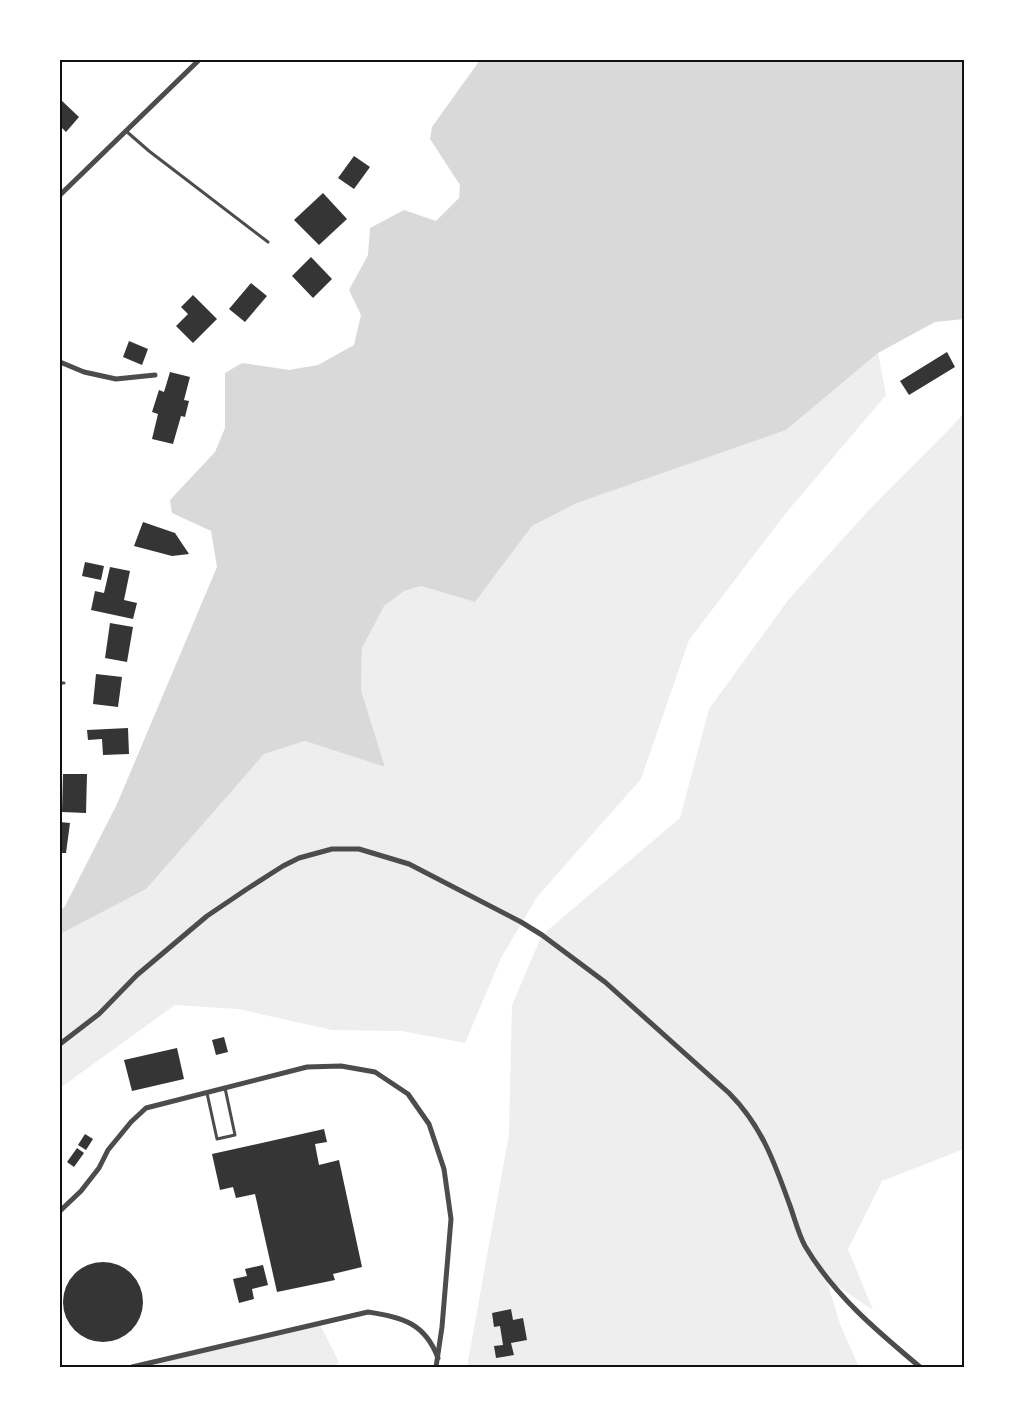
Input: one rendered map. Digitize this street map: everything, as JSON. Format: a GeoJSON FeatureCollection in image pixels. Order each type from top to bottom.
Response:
{"type":"FeatureCollection","features":[{"type":"Feature","properties":{"kind":"street"},"geometry":{"type":"LineString","coordinates":[[60,195],[199,60]]}},
{"type":"Feature","properties":{"kind":"street"},"geometry":{"type":"LineString","coordinates":[[60,362],[84,372],[116,379],[155,375]]}},
{"type":"Feature","properties":{"kind":"street"},"geometry":{"type":"LineString","coordinates":[[60,1044],[99,1014],[137,975],[207,916],[283,866],[307,856],[332,849],[359,849],[409,864],[521,922],[566,952],[605,982],[729,1093],[742,1106],[756,1125],[766,1144],[804,1244],[826,1278],[869,1324],[920,1367]]}},
{"type":"Feature","properties":{"kind":"street"},"geometry":{"type":"LineString","coordinates":[[60,1211],[81,1191],[99,1168],[108,1150],[131,1122],[146,1108],[307,1067],[341,1066],[375,1072],[408,1094],[429,1124],[444,1169],[451,1220],[442,1327],[436,1367]]}},
{"type":"Feature","properties":{"kind":"street"},"geometry":{"type":"LineString","coordinates":[[132,1367],[368,1312],[391,1315],[421,1328],[433,1344],[438,1358]]}},
{"type":"Feature","properties":{"kind":"lane"},"geometry":{"type":"LineString","coordinates":[[126,131],[149,151],[268,242]]}},
{"type":"Feature","properties":{"kind":"lane"},"geometry":{"type":"LineString","coordinates":[[207,1092],[217,1139],[235,1135],[225,1088]]}},
{"type":"Feature","properties":{"kind":"shaded area"},"geometry":{"type":"Polygon","coordinates":[[[480,60],[964,60],[964,319],[935,322],[878,353],[786,430],[577,503],[532,526],[475,602],[421,586],[404,591],[384,606],[362,648],[361,690],[385,767],[305,741],[264,754],[146,889],[60,934],[60,912],[65,906],[117,804],[217,567],[211,531],[172,513],[170,500],[215,452],[225,428],[225,373],[242,363],[289,370],[318,365],[354,345],[361,315],[349,290],[368,255],[370,228],[404,210],[436,221],[459,198],[460,185],[430,139],[432,127],[480,60]]]}},
{"type":"Feature","properties":{"kind":"shaded area"},"geometry":{"type":"Polygon","coordinates":[[[878,353],[886,395],[786,513],[689,640],[641,779],[537,897],[501,958],[465,1043],[402,1031],[332,1030],[238,1009],[175,1005],[60,1088],[60,928],[146,888],[264,754],[305,741],[385,767],[361,690],[362,648],[384,605],[404,591],[421,586],[475,602],[532,526],[577,503],[786,430],[878,353]]]}},
{"type":"Feature","properties":{"kind":"shaded area"},"geometry":{"type":"Polygon","coordinates":[[[964,410],[964,1149],[882,1181],[848,1249],[873,1310],[826,1278],[840,1324],[859,1367],[467,1367],[509,1134],[512,1005],[542,935],[680,818],[709,709],[789,599],[867,512],[960,418],[964,410]]]}},
{"type":"Feature","properties":{"kind":"shaded area"},"geometry":{"type":"Polygon","coordinates":[[[319,1323],[339,1362],[335,1367],[132,1367],[319,1323]]]}},
{"type":"Feature","properties":{"kind":"building"},"geometry":{"type":"Polygon","coordinates":[[[60,99],[79,117],[66,132],[60,126],[60,99]]]}},
{"type":"Feature","properties":{"kind":"building"},"geometry":{"type":"Polygon","coordinates":[[[354,156],[370,167],[354,189],[338,178],[354,156]]]}},
{"type":"Feature","properties":{"kind":"building"},"geometry":{"type":"Polygon","coordinates":[[[323,193],[347,219],[319,245],[294,220],[323,193]]]}},
{"type":"Feature","properties":{"kind":"building"},"geometry":{"type":"Polygon","coordinates":[[[311,257],[332,279],[313,298],[292,276],[311,257]]]}},
{"type":"Feature","properties":{"kind":"building"},"geometry":{"type":"Polygon","coordinates":[[[251,283],[267,296],[245,322],[229,309],[251,283]]]}},
{"type":"Feature","properties":{"kind":"building"},"geometry":{"type":"Polygon","coordinates":[[[193,295],[217,319],[193,343],[176,326],[188,314],[181,307],[193,295]]]}},
{"type":"Feature","properties":{"kind":"building"},"geometry":{"type":"Polygon","coordinates":[[[129,341],[148,349],[142,365],[123,357],[129,341]]]}},
{"type":"Feature","properties":{"kind":"building"},"geometry":{"type":"Polygon","coordinates":[[[947,352],[955,367],[909,395],[900,381],[947,352]]]}},
{"type":"Feature","properties":{"kind":"building"},"geometry":{"type":"Polygon","coordinates":[[[170,372],[190,377],[184,400],[189,401],[185,417],[181,416],[173,444],[152,439],[158,414],[152,412],[159,390],[164,392],[170,372]]]}},
{"type":"Feature","properties":{"kind":"building"},"geometry":{"type":"Polygon","coordinates":[[[143,522],[175,533],[189,554],[172,556],[134,546],[143,522]]]}},
{"type":"Feature","properties":{"kind":"building"},"geometry":{"type":"Polygon","coordinates":[[[85,562],[104,566],[101,580],[82,576],[85,562]]]}},
{"type":"Feature","properties":{"kind":"building"},"geometry":{"type":"Polygon","coordinates":[[[110,567],[130,571],[124,600],[137,603],[133,619],[91,610],[95,591],[104,593],[110,567]]]}},
{"type":"Feature","properties":{"kind":"building"},"geometry":{"type":"Polygon","coordinates":[[[110,623],[133,627],[127,662],[105,658],[110,623]]]}},
{"type":"Feature","properties":{"kind":"building"},"geometry":{"type":"Polygon","coordinates":[[[96,674],[122,677],[118,707],[93,704],[96,674]]]}},
{"type":"Feature","properties":{"kind":"building"},"geometry":{"type":"Polygon","coordinates":[[[128,728],[129,754],[103,755],[102,739],[88,740],[87,730],[128,728]]]}},
{"type":"Feature","properties":{"kind":"building"},"geometry":{"type":"Polygon","coordinates":[[[63,774],[87,774],[86,813],[62,812],[63,774]]]}},
{"type":"Feature","properties":{"kind":"building"},"geometry":{"type":"Polygon","coordinates":[[[60,822],[70,823],[66,853],[60,853],[60,822]]]}},
{"type":"Feature","properties":{"kind":"building"},"geometry":{"type":"Polygon","coordinates":[[[224,1037],[228,1052],[216,1055],[212,1040],[224,1037]]]}},
{"type":"Feature","properties":{"kind":"building"},"geometry":{"type":"Polygon","coordinates":[[[177,1048],[184,1079],[132,1091],[124,1060],[177,1048]]]}},
{"type":"Feature","properties":{"kind":"building"},"geometry":{"type":"Polygon","coordinates":[[[324,1129],[327,1142],[315,1144],[319,1165],[339,1160],[362,1267],[333,1274],[335,1280],[277,1292],[255,1194],[236,1198],[233,1187],[220,1190],[212,1154],[324,1129]]]}},
{"type":"Feature","properties":{"kind":"building"},"geometry":{"type":"Polygon","coordinates":[[[85,1134],[93,1139],[86,1150],[78,1145],[85,1134]]]}},
{"type":"Feature","properties":{"kind":"building"},"geometry":{"type":"Polygon","coordinates":[[[77,1148],[84,1153],[74,1167],[67,1162],[77,1148]]]}},
{"type":"Feature","properties":{"kind":"building"},"geometry":{"type":"Polygon","coordinates":[[[103,1262],[118,1265],[131,1274],[140,1287],[143,1302],[140,1317],[131,1330],[118,1339],[103,1342],[88,1339],[75,1330],[66,1317],[63,1302],[66,1287],[75,1274],[88,1265],[103,1262]]]}},
{"type":"Feature","properties":{"kind":"building"},"geometry":{"type":"Polygon","coordinates":[[[263,1265],[268,1285],[252,1289],[254,1299],[239,1303],[233,1279],[247,1276],[245,1269],[263,1265]]]}},
{"type":"Feature","properties":{"kind":"building"},"geometry":{"type":"Polygon","coordinates":[[[511,1309],[513,1320],[523,1318],[527,1340],[511,1343],[514,1355],[496,1358],[494,1346],[503,1345],[500,1326],[494,1327],[492,1313],[511,1309]]]}}]}
